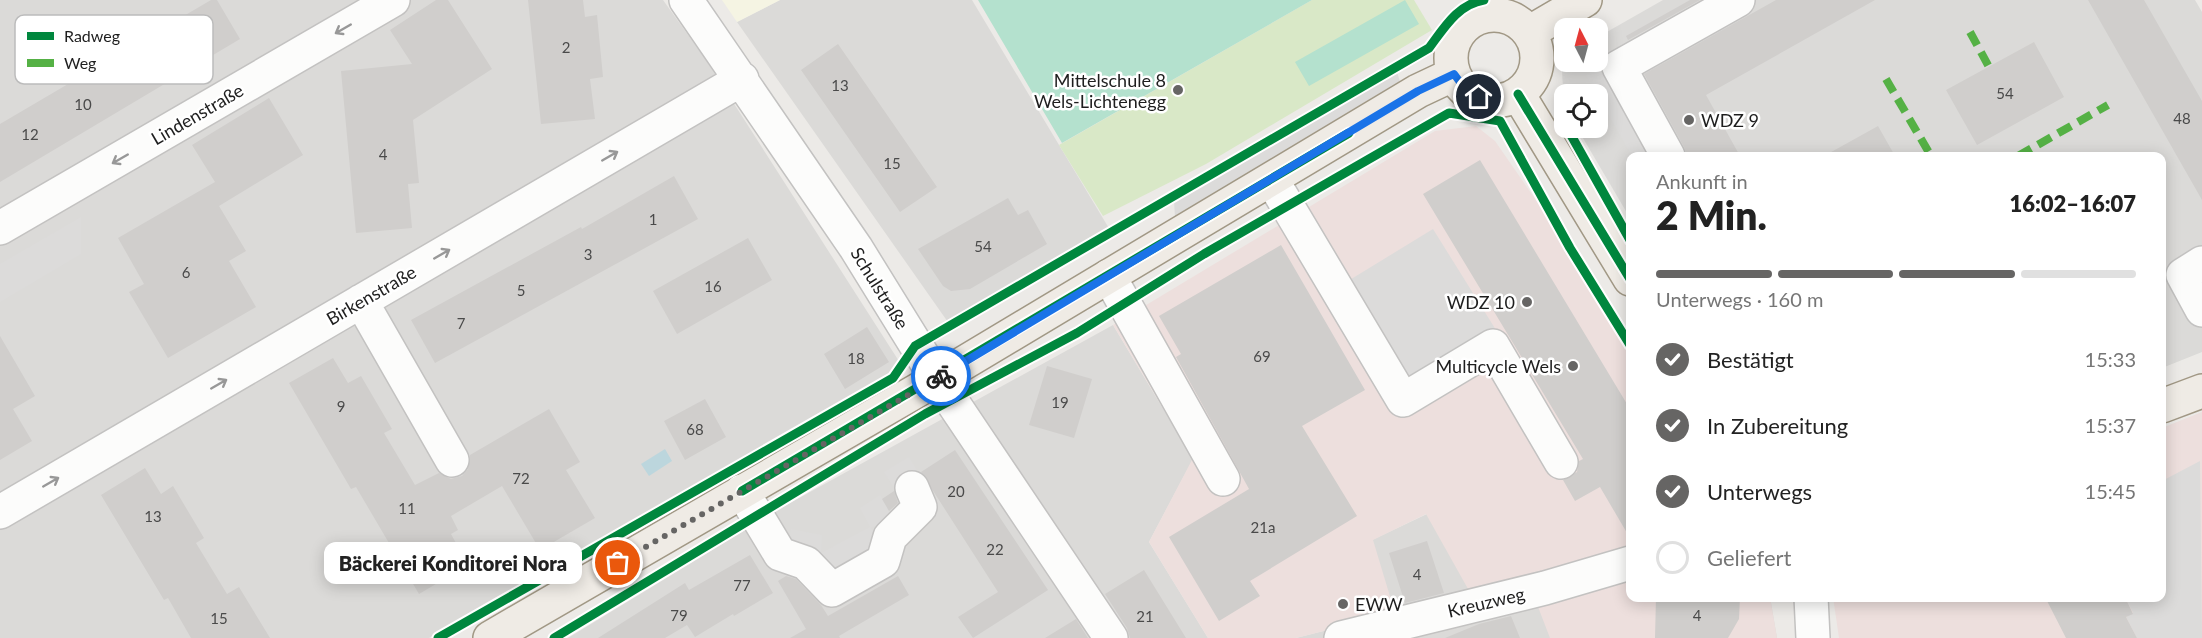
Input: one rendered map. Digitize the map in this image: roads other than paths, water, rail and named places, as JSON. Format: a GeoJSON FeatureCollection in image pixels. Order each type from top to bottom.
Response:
{"type":"FeatureCollection","features":[{"type":"Feature","properties":{"kind":"main road"},"geometry":{"type":"LineString","coordinates":[[1530,32],[1585,0]]}},
{"type":"Feature","properties":{"kind":"main road"},"geometry":{"type":"LineString","coordinates":[[1487,14],[1514,18],[1530,32],[1538,54],[1532,79],[1518,94],[1491,101],[1468,93],[1454,74],[1451,51],[1462,27],[1487,14]]}},
{"type":"Feature","properties":{"kind":"main road"},"geometry":{"type":"LineString","coordinates":[[490,638],[937,379],[1418,91],[1454,74]]}},
{"type":"Feature","properties":{"kind":"main road"},"geometry":{"type":"LineString","coordinates":[[1518,94],[1626,267]]}},
{"type":"Feature","properties":{"kind":"main road"},"geometry":{"type":"LineString","coordinates":[[2166,404],[2202,391]]}},
{"type":"Feature","properties":{"kind":"street","name":"Lindenstraße"},"geometry":{"type":"LineString","coordinates":[[0,228],[393,0]]}},
{"type":"Feature","properties":{"kind":"street","name":"Schulstraße"},"geometry":{"type":"LineString","coordinates":[[686,0],[856,248],[937,379],[1111,638]]}},
{"type":"Feature","properties":{"kind":"street"},"geometry":{"type":"LineString","coordinates":[[1666,152],[1619,67],[1738,0]]}},
{"type":"Feature","properties":{"kind":"street","name":"Birkenstraße"},"geometry":{"type":"LineString","coordinates":[[0,512],[742,79]]}},
{"type":"Feature","properties":{"kind":"street"},"geometry":{"type":"LineString","coordinates":[[1272,180],[1402,400],[1493,346],[1561,462]]}},
{"type":"Feature","properties":{"kind":"street"},"geometry":{"type":"LineString","coordinates":[[2182,275],[2202,310]]}},
{"type":"Feature","properties":{"kind":"street"},"geometry":{"type":"LineString","coordinates":[[1108,276],[1223,479]]}},
{"type":"Feature","properties":{"kind":"street"},"geometry":{"type":"LineString","coordinates":[[361,301],[452,460]]}},
{"type":"Feature","properties":{"kind":"street"},"geometry":{"type":"LineString","coordinates":[[742,491],[780,554],[806,563],[832,590],[883,561],[890,537],[920,507],[912,488]]}},
{"type":"Feature","properties":{"kind":"street","name":"Kreuzweg"},"geometry":{"type":"LineString","coordinates":[[1341,638],[1545,588],[1626,564]]}},
{"type":"Feature","properties":{"kind":"street"},"geometry":{"type":"LineString","coordinates":[[1812,602],[1813,638]]}},
{"type":"Feature","properties":{"kind":"water"},"geometry":{"type":"Polygon","coordinates":[[[665,449],[672,461],[649,476],[641,464],[665,449]]]}},
{"type":"Feature","properties":{"kind":"place","name":"Mittelschule 8 Wels-Lichtenegg"},"geometry":{"type":"Point","coordinates":[1178,90]}},
{"type":"Feature","properties":{"kind":"place","name":"WDZ 9"},"geometry":{"type":"Point","coordinates":[1689,120]}},
{"type":"Feature","properties":{"kind":"place","name":"WDZ 10"},"geometry":{"type":"Point","coordinates":[1527,302]}},
{"type":"Feature","properties":{"kind":"place","name":"Multicycle Wels"},"geometry":{"type":"Point","coordinates":[1573,366]}},
{"type":"Feature","properties":{"kind":"place","name":"Bäckerei Konditorei Nora"},"geometry":{"type":"Point","coordinates":[618,563]}},
{"type":"Feature","properties":{"kind":"place","name":"EWW"},"geometry":{"type":"Point","coordinates":[1343,604]}}]}
